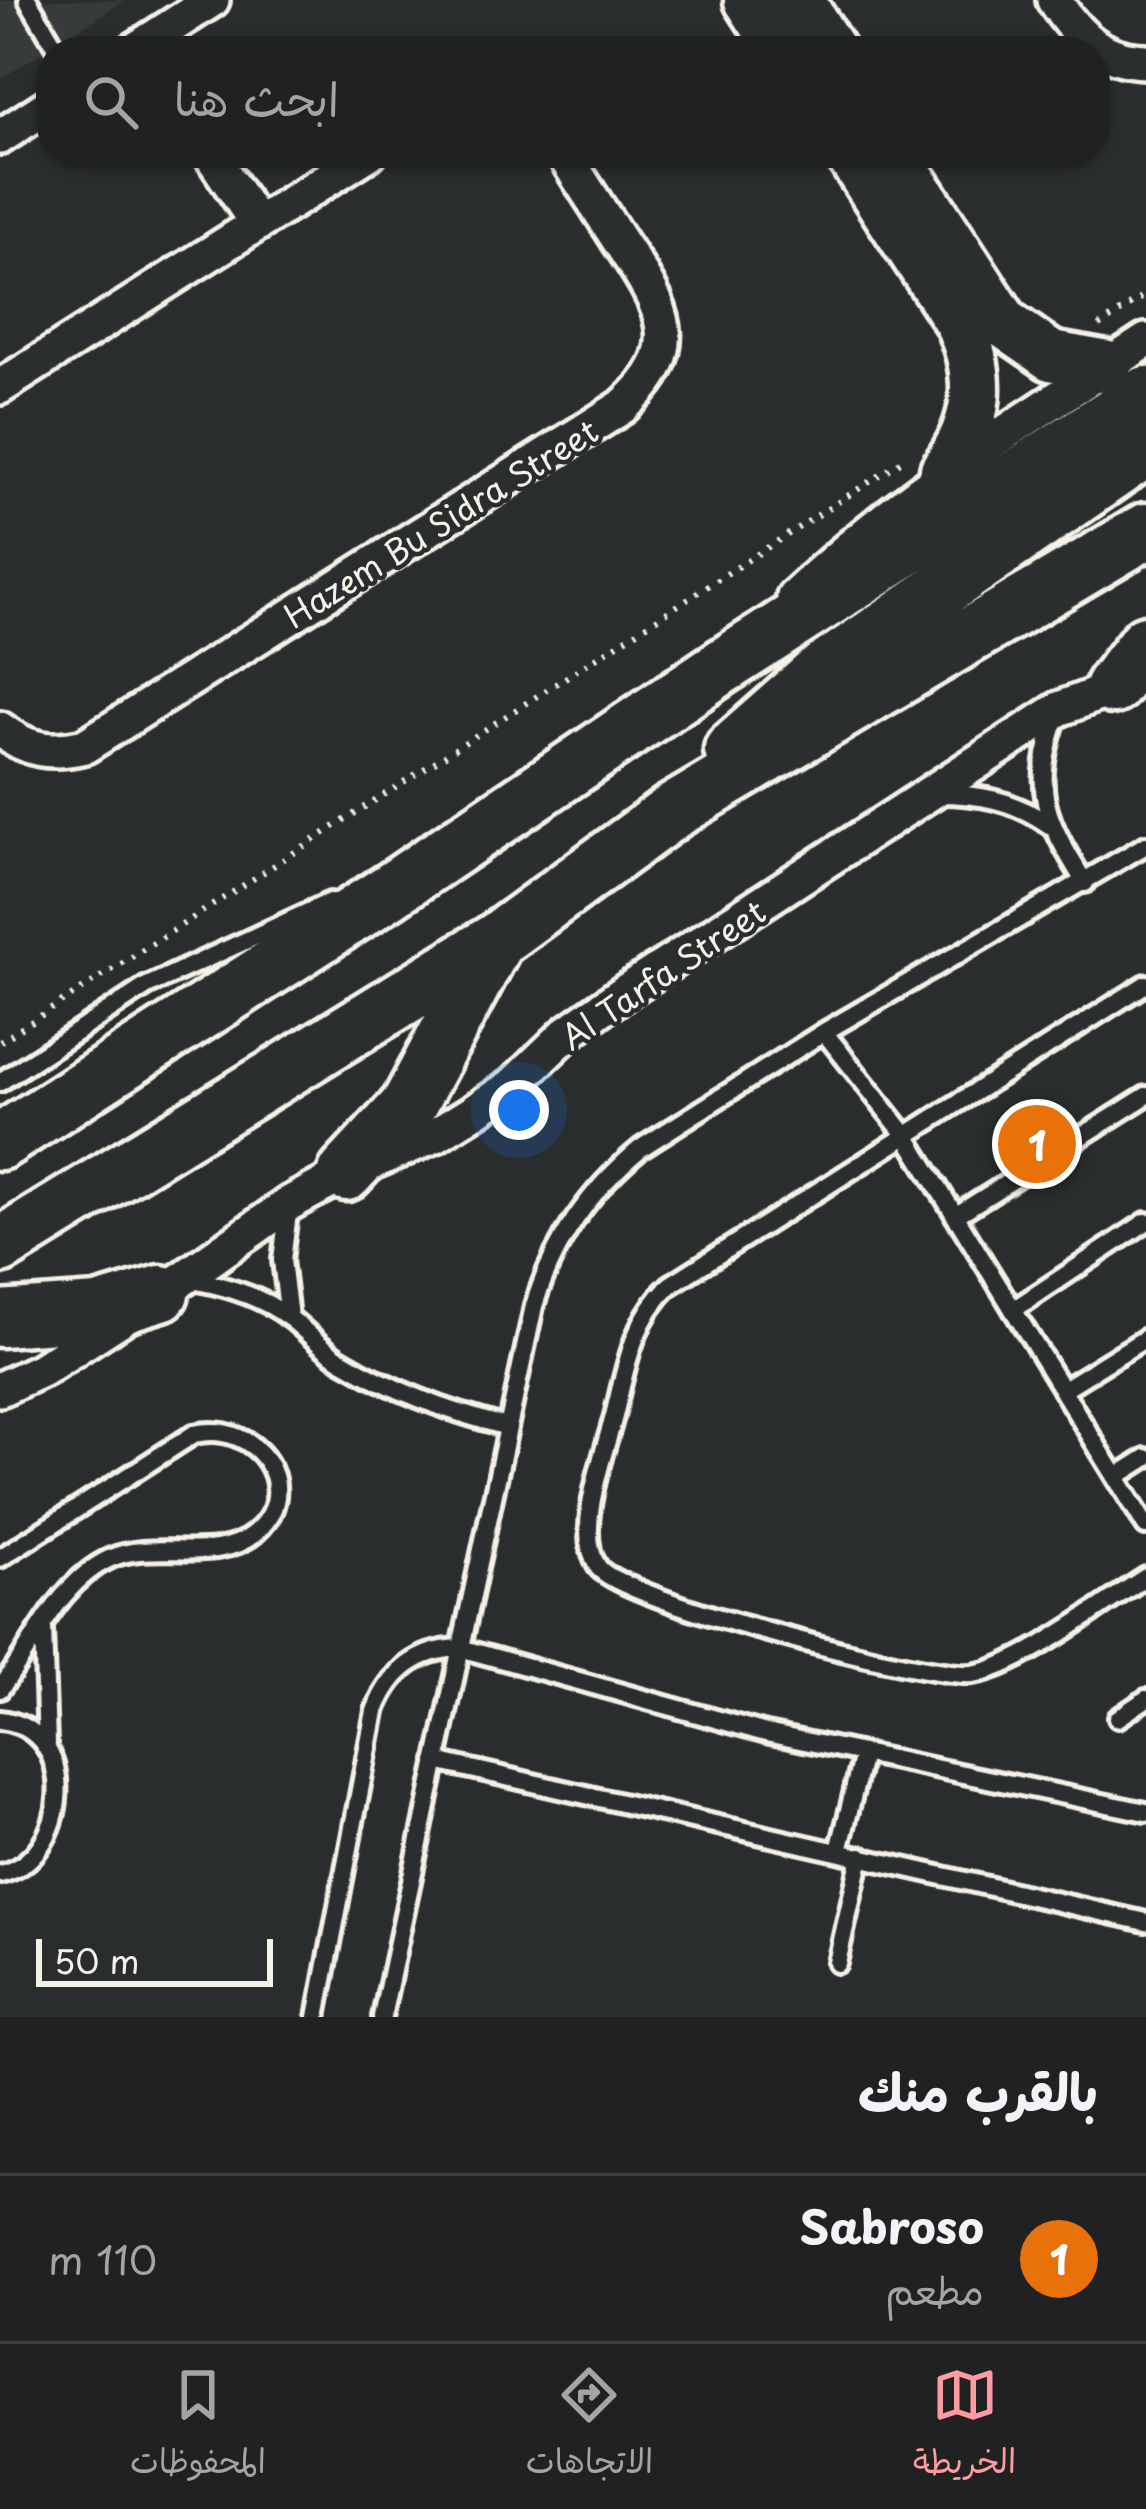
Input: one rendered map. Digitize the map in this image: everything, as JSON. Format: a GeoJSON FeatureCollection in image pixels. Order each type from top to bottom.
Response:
{"type":"FeatureCollection","features":[{"type":"Feature","properties":{"kind":"main road"},"geometry":{"type":"LineString","coordinates":[[0,1142],[390,891],[723,666],[1133,367]]}},
{"type":"Feature","properties":{"kind":"main road"},"geometry":{"type":"LineString","coordinates":[[673,812],[748,734],[816,676],[1146,449]]}},
{"type":"Feature","properties":{"kind":"main road"},"geometry":{"type":"LineString","coordinates":[[0,1246],[497,940],[673,812],[1146,531]]}},
{"type":"Feature","properties":{"kind":"main road"},"geometry":{"type":"LineString","coordinates":[[1129,682],[1146,643]]}},
{"type":"Feature","properties":{"kind":"main road"},"geometry":{"type":"LineString","coordinates":[[346,1172],[408,1106],[497,940]]}},
{"type":"Feature","properties":{"kind":"main road"},"geometry":{"type":"LineString","coordinates":[[0,1319],[98,1312],[173,1285]]}},
{"type":"Feature","properties":{"kind":"street"},"geometry":{"type":"LineString","coordinates":[[159,36],[212,0]]}},
{"type":"Feature","properties":{"kind":"street"},"geometry":{"type":"LineString","coordinates":[[749,0],[772,36]]}},
{"type":"Feature","properties":{"kind":"street"},"geometry":{"type":"LineString","coordinates":[[799,0],[822,36]]}},
{"type":"Feature","properties":{"kind":"street"},"geometry":{"type":"LineString","coordinates":[[1054,0],[1081,36]]}},
{"type":"Feature","properties":{"kind":"street"},"geometry":{"type":"LineString","coordinates":[[1110,54],[1146,61]]}},
{"type":"Feature","properties":{"kind":"street"},"geometry":{"type":"LineString","coordinates":[[0,137],[36,114]]}},
{"type":"Feature","properties":{"kind":"street"},"geometry":{"type":"LineString","coordinates":[[220,168],[257,224]]}},
{"type":"Feature","properties":{"kind":"street"},"geometry":{"type":"LineString","coordinates":[[0,387],[345,168]]}},
{"type":"Feature","properties":{"kind":"street","name":"Hazem Bu Sidra Street"},"geometry":{"type":"LineString","coordinates":[[0,728],[16,742],[39,751],[86,746],[622,407],[647,386],[656,371],[662,340],[657,298],[573,168]]}},
{"type":"Feature","properties":{"kind":"street"},"geometry":{"type":"LineString","coordinates":[[859,168],[959,322],[977,374],[974,414],[960,450],[928,463]]}},
{"type":"Feature","properties":{"kind":"street"},"geometry":{"type":"LineString","coordinates":[[904,168],[1005,324],[1051,356],[1133,367]]}},
{"type":"Feature","properties":{"kind":"street"},"geometry":{"type":"LineString","coordinates":[[723,666],[928,463],[1133,367]]}},
{"type":"Feature","properties":{"kind":"street","name":"Al Tarfa Street"},"geometry":{"type":"LineString","coordinates":[[0,1389],[41,1370],[290,1203],[346,1172],[436,1135],[476,1110],[512,1086],[567,1033],[626,991],[1059,710],[1129,682]]}},
{"type":"Feature","properties":{"kind":"lane"},"geometry":{"type":"LineString","coordinates":[[28,0],[49,36]]}},
{"type":"Feature","properties":{"kind":"lane"},"geometry":{"type":"LineString","coordinates":[[1059,710],[1045,766],[1049,825],[1084,883]]}},
{"type":"Feature","properties":{"kind":"lane"},"geometry":{"type":"LineString","coordinates":[[932,794],[970,794],[1004,801],[1049,825]]}},
{"type":"Feature","properties":{"kind":"lane"},"geometry":{"type":"LineString","coordinates":[[382,2017],[508,1427],[544,1275],[557,1246],[593,1192],[640,1148],[824,1032],[1146,844]]}},
{"type":"Feature","properties":{"kind":"lane"},"geometry":{"type":"LineString","coordinates":[[0,1082],[147,986],[325,904],[390,891]]}},
{"type":"Feature","properties":{"kind":"lane"},"geometry":{"type":"LineString","coordinates":[[1146,984],[686,1273],[655,1298],[635,1333],[590,1513],[590,1545],[596,1564],[622,1585],[705,1616],[949,1674],[995,1669],[1146,1577]]}},
{"type":"Feature","properties":{"kind":"lane"},"geometry":{"type":"LineString","coordinates":[[824,1032],[907,1137],[1146,1526]]}},
{"type":"Feature","properties":{"kind":"lane"},"geometry":{"type":"LineString","coordinates":[[955,1216],[1146,1096]]}},
{"type":"Feature","properties":{"kind":"lane"},"geometry":{"type":"LineString","coordinates":[[289,1317],[282,1260],[290,1203]]}},
{"type":"Feature","properties":{"kind":"lane"},"geometry":{"type":"LineString","coordinates":[[1012,1310],[1146,1222]]}},
{"type":"Feature","properties":{"kind":"lane"},"geometry":{"type":"LineString","coordinates":[[173,1285],[228,1288],[289,1317],[335,1357],[380,1383],[428,1404],[508,1427]]}},
{"type":"Feature","properties":{"kind":"lane"},"geometry":{"type":"LineString","coordinates":[[1062,1390],[1146,1338]]}},
{"type":"Feature","properties":{"kind":"lane"},"geometry":{"type":"LineString","coordinates":[[0,1558],[194,1435],[209,1431],[241,1436],[265,1457],[272,1472],[273,1502],[259,1529],[247,1539],[225,1546],[155,1548],[113,1556],[75,1582],[0,1690]]}},
{"type":"Feature","properties":{"kind":"lane"},"geometry":{"type":"LineString","coordinates":[[1116,1477],[1146,1458]]}},
{"type":"Feature","properties":{"kind":"lane"},"geometry":{"type":"LineString","coordinates":[[0,1874],[30,1861],[45,1841],[57,1783],[47,1744],[43,1628]]}},
{"type":"Feature","properties":{"kind":"lane"},"geometry":{"type":"LineString","coordinates":[[317,2017],[375,1711],[382,1693],[405,1664],[440,1649],[460,1648],[670,1709],[863,1754],[1146,1812]]}},
{"type":"Feature","properties":{"kind":"lane"},"geometry":{"type":"LineString","coordinates":[[1118,1718],[1146,1699]]}},
{"type":"Feature","properties":{"kind":"lane"},"geometry":{"type":"LineString","coordinates":[[0,1720],[26,1726],[47,1744]]}},
{"type":"Feature","properties":{"kind":"lane"},"geometry":{"type":"LineString","coordinates":[[839,1851],[863,1754]]}},
{"type":"Feature","properties":{"kind":"lane"},"geometry":{"type":"LineString","coordinates":[[436,1760],[1146,1922]]}},
{"type":"Feature","properties":{"kind":"lane"},"geometry":{"type":"LineString","coordinates":[[837,1963],[861,1856]]}},
{"type":"Feature","properties":{"kind":"path"},"geometry":{"type":"LineString","coordinates":[[0,1042],[928,463]]}},
{"type":"Feature","properties":{"kind":"shaded area"},"geometry":{"type":"Polygon","coordinates":[[[0,0],[125,0],[68,36],[36,36],[36,56],[0,79],[0,0]]]}},
{"type":"Feature","properties":{"kind":"place","name":"Sabroso"},"geometry":{"type":"Point","coordinates":[1037,1144]}}]}
